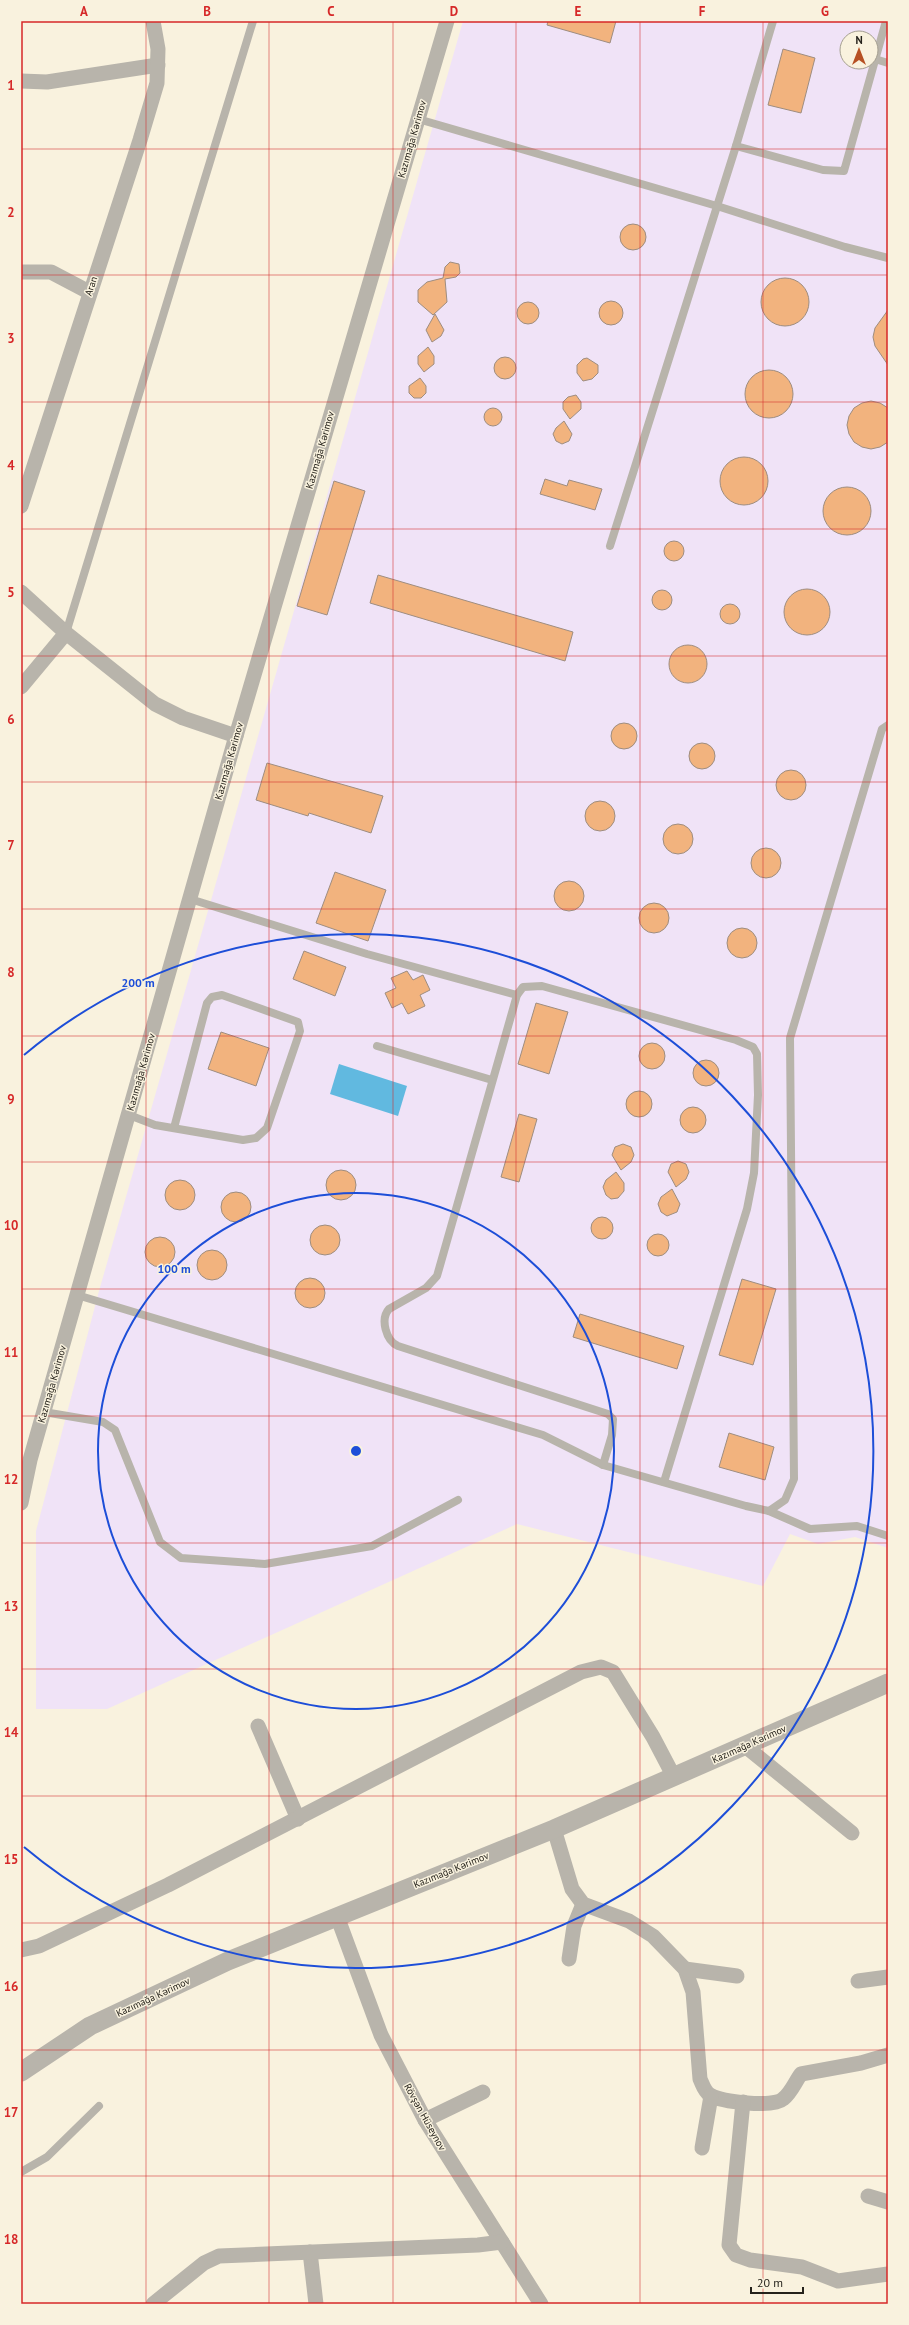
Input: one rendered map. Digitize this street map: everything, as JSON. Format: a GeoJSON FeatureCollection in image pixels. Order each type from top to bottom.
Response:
{"type":"FeatureCollection","features":[{"type":"Feature","properties":{"kind":"street","name":"Aran"},"geometry":{"type":"LineString","coordinates":[[21,506],[89,292],[140,140],[157,83],[158,49],[153,21]]}},
{"type":"Feature","properties":{"kind":"street","name":"Kazımağa Kərimov"},"geometry":{"type":"LineString","coordinates":[[21,1503],[25,1458],[44,1412],[236,736],[447,21]]}},
{"type":"Feature","properties":{"kind":"street"},"geometry":{"type":"LineString","coordinates":[[21,81],[47,82],[158,65]]}},
{"type":"Feature","properties":{"kind":"street"},"geometry":{"type":"LineString","coordinates":[[21,272],[51,272],[89,292]]}},
{"type":"Feature","properties":{"kind":"street"},"geometry":{"type":"LineString","coordinates":[[21,592],[66,633],[155,704],[183,718],[236,736]]}},
{"type":"Feature","properties":{"kind":"street"},"geometry":{"type":"LineString","coordinates":[[21,687],[66,633]]}},
{"type":"Feature","properties":{"kind":"street"},"geometry":{"type":"LineString","coordinates":[[21,1950],[39,1946],[168,1885],[581,1672],[601,1667],[613,1672],[653,1737],[674,1777]]}},
{"type":"Feature","properties":{"kind":"street","name":"Kazımağa Kərimov"},"geometry":{"type":"LineString","coordinates":[[21,2072],[90,2026],[228,1962],[337,1916],[554,1829],[888,1683]]}},
{"type":"Feature","properties":{"kind":"street"},"geometry":{"type":"LineString","coordinates":[[258,1726],[298,1819]]}},
{"type":"Feature","properties":{"kind":"street"},"geometry":{"type":"LineString","coordinates":[[745,1746],[852,1834]]}},
{"type":"Feature","properties":{"kind":"street"},"geometry":{"type":"LineString","coordinates":[[554,1829],[572,1889],[583,1904],[635,1924],[653,1936],[685,1969],[693,1992],[700,2079],[706,2092],[711,2096],[743,2102],[775,2104],[789,2094],[801,2074],[861,2063],[888,2055]]}},
{"type":"Feature","properties":{"kind":"street"},"geometry":{"type":"LineString","coordinates":[[569,1959],[574,1926],[583,1904]]}},
{"type":"Feature","properties":{"kind":"street","name":"Rövşən Hüseynov"},"geometry":{"type":"LineString","coordinates":[[337,1916],[381,2035],[425,2120],[541,2304]]}},
{"type":"Feature","properties":{"kind":"street"},"geometry":{"type":"LineString","coordinates":[[685,1969],[737,1976]]}},
{"type":"Feature","properties":{"kind":"street"},"geometry":{"type":"LineString","coordinates":[[858,1981],[888,1977]]}},
{"type":"Feature","properties":{"kind":"street"},"geometry":{"type":"LineString","coordinates":[[425,2120],[483,2092]]}},
{"type":"Feature","properties":{"kind":"street"},"geometry":{"type":"LineString","coordinates":[[702,2148],[711,2096]]}},
{"type":"Feature","properties":{"kind":"street"},"geometry":{"type":"LineString","coordinates":[[743,2102],[729,2245],[736,2255],[750,2260],[802,2267],[838,2281],[888,2274]]}},
{"type":"Feature","properties":{"kind":"street"},"geometry":{"type":"LineString","coordinates":[[868,2196],[888,2202]]}},
{"type":"Feature","properties":{"kind":"street"},"geometry":{"type":"LineString","coordinates":[[152,2304],[204,2263],[219,2256],[478,2245],[502,2242]]}},
{"type":"Feature","properties":{"kind":"street"},"geometry":{"type":"LineString","coordinates":[[310,2252],[316,2304]]}},
{"type":"Feature","properties":{"kind":"lane"},"geometry":{"type":"LineString","coordinates":[[66,633],[253,21]]}},
{"type":"Feature","properties":{"kind":"lane"},"geometry":{"type":"LineString","coordinates":[[610,546],[736,146],[773,21]]}},
{"type":"Feature","properties":{"kind":"lane"},"geometry":{"type":"LineString","coordinates":[[879,45],[886,21]]}},
{"type":"Feature","properties":{"kind":"lane"},"geometry":{"type":"LineString","coordinates":[[736,146],[823,170],[844,171],[872,70]]}},
{"type":"Feature","properties":{"kind":"lane"},"geometry":{"type":"LineString","coordinates":[[418,119],[717,206],[845,247],[888,258]]}},
{"type":"Feature","properties":{"kind":"lane"},"geometry":{"type":"LineString","coordinates":[[769,1511],[785,1500],[794,1479],[790,1038],[882,729],[888,725]]}},
{"type":"Feature","properties":{"kind":"lane"},"geometry":{"type":"LineString","coordinates":[[190,899],[367,954],[517,995]]}},
{"type":"Feature","properties":{"kind":"lane"},"geometry":{"type":"LineString","coordinates":[[603,1465],[612,1435],[613,1419],[608,1414],[391,1344],[388,1338],[385,1314],[389,1309],[426,1288],[437,1276],[517,995],[523,987],[542,986],[736,1040],[753,1047],[757,1054],[758,1095],[753,1180],[746,1209],[664,1482]]}},
{"type":"Feature","properties":{"kind":"lane"},"geometry":{"type":"LineString","coordinates":[[128,1115],[155,1125],[243,1140],[256,1138],[267,1128],[300,1031],[298,1022],[222,996],[212,997],[207,1003],[174,1128]]}},
{"type":"Feature","properties":{"kind":"lane"},"geometry":{"type":"LineString","coordinates":[[377,1046],[492,1080]]}},
{"type":"Feature","properties":{"kind":"lane"},"geometry":{"type":"LineString","coordinates":[[77,1295],[543,1435],[603,1465],[769,1511],[810,1529],[857,1526],[888,1536]]}},
{"type":"Feature","properties":{"kind":"lane"},"geometry":{"type":"LineString","coordinates":[[44,1412],[103,1422],[115,1430],[160,1542],[181,1558],[265,1564],[372,1546],[458,1500]]}},
{"type":"Feature","properties":{"kind":"lane"},"geometry":{"type":"LineString","coordinates":[[21,2172],[47,2157],[99,2106]]}},
{"type":"Feature","properties":{"kind":"shaded area"},"geometry":{"type":"Polygon","coordinates":[[[463,21],[888,21],[888,1548],[855,1537],[818,1544],[790,1534],[763,1586],[517,1524],[107,1709],[36,1709],[36,1531],[99,1291],[463,21]]]}},
{"type":"Feature","properties":{"kind":"water"},"geometry":{"type":"Polygon","coordinates":[[[339,1064],[407,1086],[398,1116],[330,1094],[339,1064]]]}},
{"type":"Feature","properties":{"kind":"building"},"geometry":{"type":"Polygon","coordinates":[[[548,21],[616,21],[610,43],[547,25],[548,21]]]}},
{"type":"Feature","properties":{"kind":"building"},"geometry":{"type":"Polygon","coordinates":[[[783,49],[815,58],[801,113],[768,105],[783,49]]]}},
{"type":"Feature","properties":{"kind":"building"},"geometry":{"type":"Polygon","coordinates":[[[633,224],[642,228],[646,237],[642,246],[633,250],[624,246],[620,237],[624,228],[633,224]]]}},
{"type":"Feature","properties":{"kind":"building"},"geometry":{"type":"Polygon","coordinates":[[[450,262],[459,264],[460,273],[456,277],[445,279],[447,302],[433,315],[418,302],[418,290],[427,282],[443,278],[445,267],[450,262]]]}},
{"type":"Feature","properties":{"kind":"building"},"geometry":{"type":"Polygon","coordinates":[[[780,278],[790,278],[802,285],[809,297],[809,307],[802,319],[790,326],[780,326],[772,322],[765,315],[761,307],[761,297],[765,289],[772,282],[780,278]]]}},
{"type":"Feature","properties":{"kind":"building"},"geometry":{"type":"Polygon","coordinates":[[[611,301],[620,304],[623,313],[620,322],[611,325],[602,322],[599,313],[602,304],[611,301]]]}},
{"type":"Feature","properties":{"kind":"building"},"geometry":{"type":"Polygon","coordinates":[[[524,302],[532,302],[539,309],[539,317],[532,324],[524,324],[517,317],[517,309],[524,302]]]}},
{"type":"Feature","properties":{"kind":"building"},"geometry":{"type":"Polygon","coordinates":[[[888,310],[888,365],[875,346],[873,337],[875,328],[888,310]]]}},
{"type":"Feature","properties":{"kind":"building"},"geometry":{"type":"Polygon","coordinates":[[[435,314],[444,330],[441,336],[432,342],[426,330],[435,314]]]}},
{"type":"Feature","properties":{"kind":"building"},"geometry":{"type":"Polygon","coordinates":[[[428,347],[434,356],[434,364],[424,372],[418,364],[418,356],[428,347]]]}},
{"type":"Feature","properties":{"kind":"building"},"geometry":{"type":"Polygon","coordinates":[[[501,357],[509,357],[516,364],[516,372],[509,379],[501,379],[494,372],[494,364],[501,357]]]}},
{"type":"Feature","properties":{"kind":"building"},"geometry":{"type":"Polygon","coordinates":[[[587,358],[598,365],[598,373],[592,379],[583,381],[577,373],[577,365],[583,359],[587,358]]]}},
{"type":"Feature","properties":{"kind":"building"},"geometry":{"type":"Polygon","coordinates":[[[769,370],[778,372],[786,377],[791,385],[793,394],[791,403],[786,411],[778,416],[769,418],[760,416],[752,411],[747,403],[745,394],[747,385],[752,377],[760,372],[769,370]]]}},
{"type":"Feature","properties":{"kind":"building"},"geometry":{"type":"Polygon","coordinates":[[[420,378],[426,386],[426,393],[421,398],[414,398],[409,393],[409,386],[420,378]]]}},
{"type":"Feature","properties":{"kind":"building"},"geometry":{"type":"Polygon","coordinates":[[[576,395],[581,402],[581,409],[570,419],[563,409],[563,402],[568,397],[576,395]]]}},
{"type":"Feature","properties":{"kind":"building"},"geometry":{"type":"Polygon","coordinates":[[[871,401],[880,403],[888,408],[888,442],[880,447],[871,449],[862,447],[854,442],[849,434],[847,425],[849,416],[854,408],[862,403],[871,401]]]}},
{"type":"Feature","properties":{"kind":"building"},"geometry":{"type":"Polygon","coordinates":[[[489,408],[497,408],[502,413],[500,424],[497,426],[489,426],[484,421],[484,413],[489,408]]]}},
{"type":"Feature","properties":{"kind":"building"},"geometry":{"type":"Polygon","coordinates":[[[564,421],[572,434],[569,441],[562,444],[556,441],[553,434],[556,428],[564,421]]]}},
{"type":"Feature","properties":{"kind":"building"},"geometry":{"type":"Polygon","coordinates":[[[744,457],[753,459],[761,464],[766,472],[768,481],[766,490],[761,498],[753,503],[744,505],[735,503],[727,498],[722,490],[720,481],[722,472],[727,464],[735,459],[744,457]]]}},
{"type":"Feature","properties":{"kind":"building"},"geometry":{"type":"Polygon","coordinates":[[[545,479],[567,486],[569,480],[602,489],[595,510],[540,494],[545,479]]]}},
{"type":"Feature","properties":{"kind":"building"},"geometry":{"type":"Polygon","coordinates":[[[334,481],[365,491],[327,615],[297,606],[334,481]]]}},
{"type":"Feature","properties":{"kind":"building"},"geometry":{"type":"Polygon","coordinates":[[[847,487],[856,489],[864,494],[869,502],[871,511],[869,520],[864,528],[856,533],[847,535],[838,533],[830,528],[825,520],[823,511],[825,502],[830,494],[838,489],[847,487]]]}},
{"type":"Feature","properties":{"kind":"building"},"geometry":{"type":"Polygon","coordinates":[[[670,541],[678,541],[684,547],[684,555],[678,561],[670,561],[664,555],[664,547],[670,541]]]}},
{"type":"Feature","properties":{"kind":"building"},"geometry":{"type":"Polygon","coordinates":[[[378,575],[573,632],[565,661],[370,603],[378,575]]]}},
{"type":"Feature","properties":{"kind":"building"},"geometry":{"type":"Polygon","coordinates":[[[802,589],[812,589],[824,595],[829,603],[829,621],[824,629],[816,634],[802,635],[794,632],[787,625],[784,617],[784,607],[787,599],[794,592],[802,589]]]}},
{"type":"Feature","properties":{"kind":"building"},"geometry":{"type":"Polygon","coordinates":[[[658,590],[666,590],[672,596],[672,604],[666,610],[658,610],[652,604],[652,596],[658,590]]]}},
{"type":"Feature","properties":{"kind":"building"},"geometry":{"type":"Polygon","coordinates":[[[726,604],[734,604],[740,610],[740,618],[734,624],[726,624],[720,618],[720,610],[726,604]]]}},
{"type":"Feature","properties":{"kind":"building"},"geometry":{"type":"Polygon","coordinates":[[[684,645],[692,645],[699,648],[704,653],[707,664],[704,675],[699,680],[692,683],[684,683],[677,680],[672,675],[669,668],[669,660],[672,653],[677,648],[684,645]]]}},
{"type":"Feature","properties":{"kind":"building"},"geometry":{"type":"Polygon","coordinates":[[[624,723],[633,727],[637,736],[633,745],[624,749],[615,745],[611,736],[615,727],[624,723]]]}},
{"type":"Feature","properties":{"kind":"building"},"geometry":{"type":"Polygon","coordinates":[[[702,743],[711,747],[715,756],[711,765],[702,769],[693,765],[689,756],[693,747],[702,743]]]}},
{"type":"Feature","properties":{"kind":"building"},"geometry":{"type":"Polygon","coordinates":[[[267,763],[383,796],[371,833],[309,813],[308,816],[256,800],[267,763]]]}},
{"type":"Feature","properties":{"kind":"building"},"geometry":{"type":"Polygon","coordinates":[[[791,770],[802,774],[806,785],[802,796],[791,800],[780,796],[776,785],[780,774],[791,770]]]}},
{"type":"Feature","properties":{"kind":"building"},"geometry":{"type":"Polygon","coordinates":[[[600,801],[611,805],[615,816],[611,827],[600,831],[589,827],[585,816],[589,805],[600,801]]]}},
{"type":"Feature","properties":{"kind":"building"},"geometry":{"type":"Polygon","coordinates":[[[678,824],[689,828],[693,839],[689,850],[678,854],[667,850],[663,839],[667,828],[678,824]]]}},
{"type":"Feature","properties":{"kind":"building"},"geometry":{"type":"Polygon","coordinates":[[[766,848],[777,852],[781,863],[777,874],[766,878],[755,874],[751,863],[755,852],[766,848]]]}},
{"type":"Feature","properties":{"kind":"building"},"geometry":{"type":"Polygon","coordinates":[[[335,872],[386,890],[368,941],[316,923],[335,872]]]}},
{"type":"Feature","properties":{"kind":"building"},"geometry":{"type":"Polygon","coordinates":[[[569,881],[580,885],[584,896],[580,907],[569,911],[558,907],[554,896],[558,885],[569,881]]]}},
{"type":"Feature","properties":{"kind":"building"},"geometry":{"type":"Polygon","coordinates":[[[654,903],[665,907],[669,918],[665,929],[654,933],[643,929],[639,918],[643,907],[654,903]]]}},
{"type":"Feature","properties":{"kind":"building"},"geometry":{"type":"Polygon","coordinates":[[[742,928],[753,932],[757,943],[753,954],[742,958],[731,954],[727,943],[731,932],[742,928]]]}},
{"type":"Feature","properties":{"kind":"building"},"geometry":{"type":"Polygon","coordinates":[[[304,951],[346,967],[335,996],[293,979],[304,951]]]}},
{"type":"Feature","properties":{"kind":"building"},"geometry":{"type":"Polygon","coordinates":[[[407,971],[413,980],[423,975],[430,990],[420,995],[425,1006],[408,1014],[402,1003],[392,1008],[385,993],[396,988],[391,978],[407,971]]]}},
{"type":"Feature","properties":{"kind":"building"},"geometry":{"type":"Polygon","coordinates":[[[536,1003],[568,1012],[549,1074],[518,1064],[536,1003]]]}},
{"type":"Feature","properties":{"kind":"building"},"geometry":{"type":"Polygon","coordinates":[[[221,1032],[269,1048],[256,1086],[208,1069],[221,1032]]]}},
{"type":"Feature","properties":{"kind":"building"},"geometry":{"type":"Polygon","coordinates":[[[652,1043],[661,1047],[665,1056],[661,1065],[652,1069],[643,1065],[639,1056],[643,1047],[652,1043]]]}},
{"type":"Feature","properties":{"kind":"building"},"geometry":{"type":"Polygon","coordinates":[[[706,1060],[715,1064],[719,1073],[715,1082],[706,1086],[697,1082],[693,1073],[697,1064],[706,1060]]]}},
{"type":"Feature","properties":{"kind":"building"},"geometry":{"type":"Polygon","coordinates":[[[639,1091],[648,1095],[652,1104],[648,1113],[639,1117],[630,1113],[626,1104],[630,1095],[639,1091]]]}},
{"type":"Feature","properties":{"kind":"building"},"geometry":{"type":"Polygon","coordinates":[[[693,1107],[702,1111],[706,1120],[702,1129],[693,1133],[684,1129],[680,1120],[684,1111],[693,1107]]]}},
{"type":"Feature","properties":{"kind":"building"},"geometry":{"type":"Polygon","coordinates":[[[519,1114],[537,1119],[519,1182],[501,1177],[519,1114]]]}},
{"type":"Feature","properties":{"kind":"building"},"geometry":{"type":"Polygon","coordinates":[[[623,1144],[631,1147],[634,1155],[631,1162],[621,1170],[612,1155],[615,1147],[623,1144]]]}},
{"type":"Feature","properties":{"kind":"building"},"geometry":{"type":"Polygon","coordinates":[[[678,1161],[686,1164],[689,1172],[686,1179],[676,1187],[668,1172],[671,1164],[678,1161]]]}},
{"type":"Feature","properties":{"kind":"building"},"geometry":{"type":"Polygon","coordinates":[[[341,1170],[352,1174],[356,1185],[352,1196],[341,1200],[330,1196],[326,1185],[330,1174],[341,1170]]]}},
{"type":"Feature","properties":{"kind":"building"},"geometry":{"type":"Polygon","coordinates":[[[616,1172],[624,1183],[624,1191],[618,1198],[611,1199],[606,1195],[603,1187],[606,1180],[616,1172]]]}},
{"type":"Feature","properties":{"kind":"building"},"geometry":{"type":"Polygon","coordinates":[[[180,1180],[191,1184],[195,1195],[191,1206],[180,1210],[169,1206],[165,1195],[169,1184],[180,1180]]]}},
{"type":"Feature","properties":{"kind":"building"},"geometry":{"type":"Polygon","coordinates":[[[672,1189],[680,1204],[677,1212],[667,1216],[661,1212],[658,1204],[661,1197],[672,1189]]]}},
{"type":"Feature","properties":{"kind":"building"},"geometry":{"type":"Polygon","coordinates":[[[236,1192],[247,1196],[251,1207],[247,1218],[236,1222],[225,1218],[221,1207],[225,1196],[236,1192]]]}},
{"type":"Feature","properties":{"kind":"building"},"geometry":{"type":"Polygon","coordinates":[[[602,1217],[610,1220],[613,1228],[610,1236],[602,1239],[594,1236],[591,1228],[594,1220],[602,1217]]]}},
{"type":"Feature","properties":{"kind":"building"},"geometry":{"type":"Polygon","coordinates":[[[325,1225],[336,1229],[340,1240],[336,1251],[325,1255],[314,1251],[310,1240],[314,1229],[325,1225]]]}},
{"type":"Feature","properties":{"kind":"building"},"geometry":{"type":"Polygon","coordinates":[[[658,1234],[666,1237],[669,1245],[666,1253],[658,1256],[650,1253],[647,1245],[650,1237],[658,1234]]]}},
{"type":"Feature","properties":{"kind":"building"},"geometry":{"type":"Polygon","coordinates":[[[160,1237],[171,1241],[175,1252],[171,1263],[160,1267],[149,1263],[145,1252],[149,1241],[160,1237]]]}},
{"type":"Feature","properties":{"kind":"building"},"geometry":{"type":"Polygon","coordinates":[[[212,1250],[223,1254],[227,1265],[223,1276],[212,1280],[201,1276],[197,1265],[201,1254],[212,1250]]]}},
{"type":"Feature","properties":{"kind":"building"},"geometry":{"type":"Polygon","coordinates":[[[310,1278],[321,1282],[325,1293],[321,1304],[310,1308],[299,1304],[295,1293],[299,1282],[310,1278]]]}},
{"type":"Feature","properties":{"kind":"building"},"geometry":{"type":"Polygon","coordinates":[[[742,1279],[776,1289],[753,1365],[719,1355],[742,1279]]]}},
{"type":"Feature","properties":{"kind":"building"},"geometry":{"type":"Polygon","coordinates":[[[580,1314],[684,1346],[677,1369],[573,1337],[580,1314]]]}},
{"type":"Feature","properties":{"kind":"building"},"geometry":{"type":"Polygon","coordinates":[[[729,1433],[774,1447],[765,1480],[719,1467],[729,1433]]]}}]}
